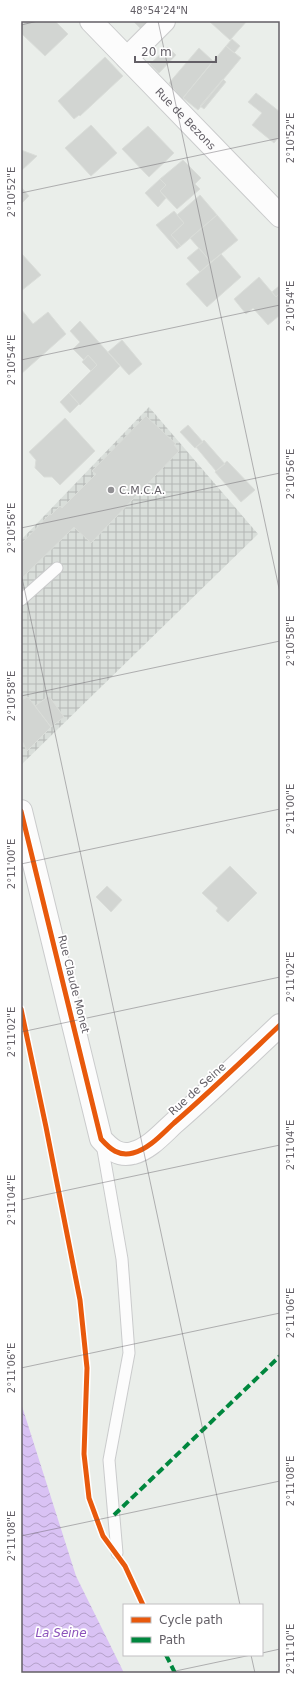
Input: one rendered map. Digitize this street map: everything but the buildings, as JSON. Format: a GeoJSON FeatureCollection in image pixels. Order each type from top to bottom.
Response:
{"type":"FeatureCollection","features":[{"type":"Feature","properties":{"kind":"street","name":"Rue de Bezons"},"geometry":{"type":"LineString","coordinates":[[91,21],[280,216]]}},
{"type":"Feature","properties":{"kind":"street"},"geometry":{"type":"LineString","coordinates":[[127,58],[164,21]]}},
{"type":"Feature","properties":{"kind":"street","name":"Rue Claude Monet"},"geometry":{"type":"LineString","coordinates":[[21,810],[101,1139]]}},
{"type":"Feature","properties":{"kind":"street","name":"Rue de Seine"},"geometry":{"type":"LineString","coordinates":[[101,1139],[109,1148],[120,1154],[132,1153],[146,1147],[194,1106],[280,1025]]}},
{"type":"Feature","properties":{"kind":"lane"},"geometry":{"type":"LineString","coordinates":[[21,600],[57,568]]}},
{"type":"Feature","properties":{"kind":"lane"},"geometry":{"type":"LineString","coordinates":[[101,1139],[122,1258],[129,1354],[109,1460],[117,1553]]}},
{"type":"Feature","properties":{"kind":"shaded area"},"geometry":{"type":"Polygon","coordinates":[[[149,407],[258,534],[21,765],[21,540],[149,407]]]}},
{"type":"Feature","properties":{"kind":"water","name":"La Seine"},"geometry":{"type":"Polygon","coordinates":[[[21,1403],[76,1576],[124,1673],[21,1673],[21,1403]]]}},
{"type":"Feature","properties":{"kind":"marked path"},"geometry":{"type":"LineString","coordinates":[[114,1515],[280,1356]]}},
{"type":"Feature","properties":{"kind":"marked path"},"geometry":{"type":"LineString","coordinates":[[166,1656],[175,1673]]}},
{"type":"Feature","properties":{"kind":"cycle path"},"geometry":{"type":"LineString","coordinates":[[21,811],[101,1139],[108,1146],[119,1153],[128,1154],[139,1151],[150,1145],[215,1087],[280,1025]]}},
{"type":"Feature","properties":{"kind":"cycle path"},"geometry":{"type":"LineString","coordinates":[[21,1009],[80,1300],[87,1368],[84,1454],[89,1498],[103,1536],[125,1566],[143,1604]]}},
{"type":"Feature","properties":{"kind":"place","name":"C.M.C.A."},"geometry":{"type":"Point","coordinates":[111,490]}}]}
